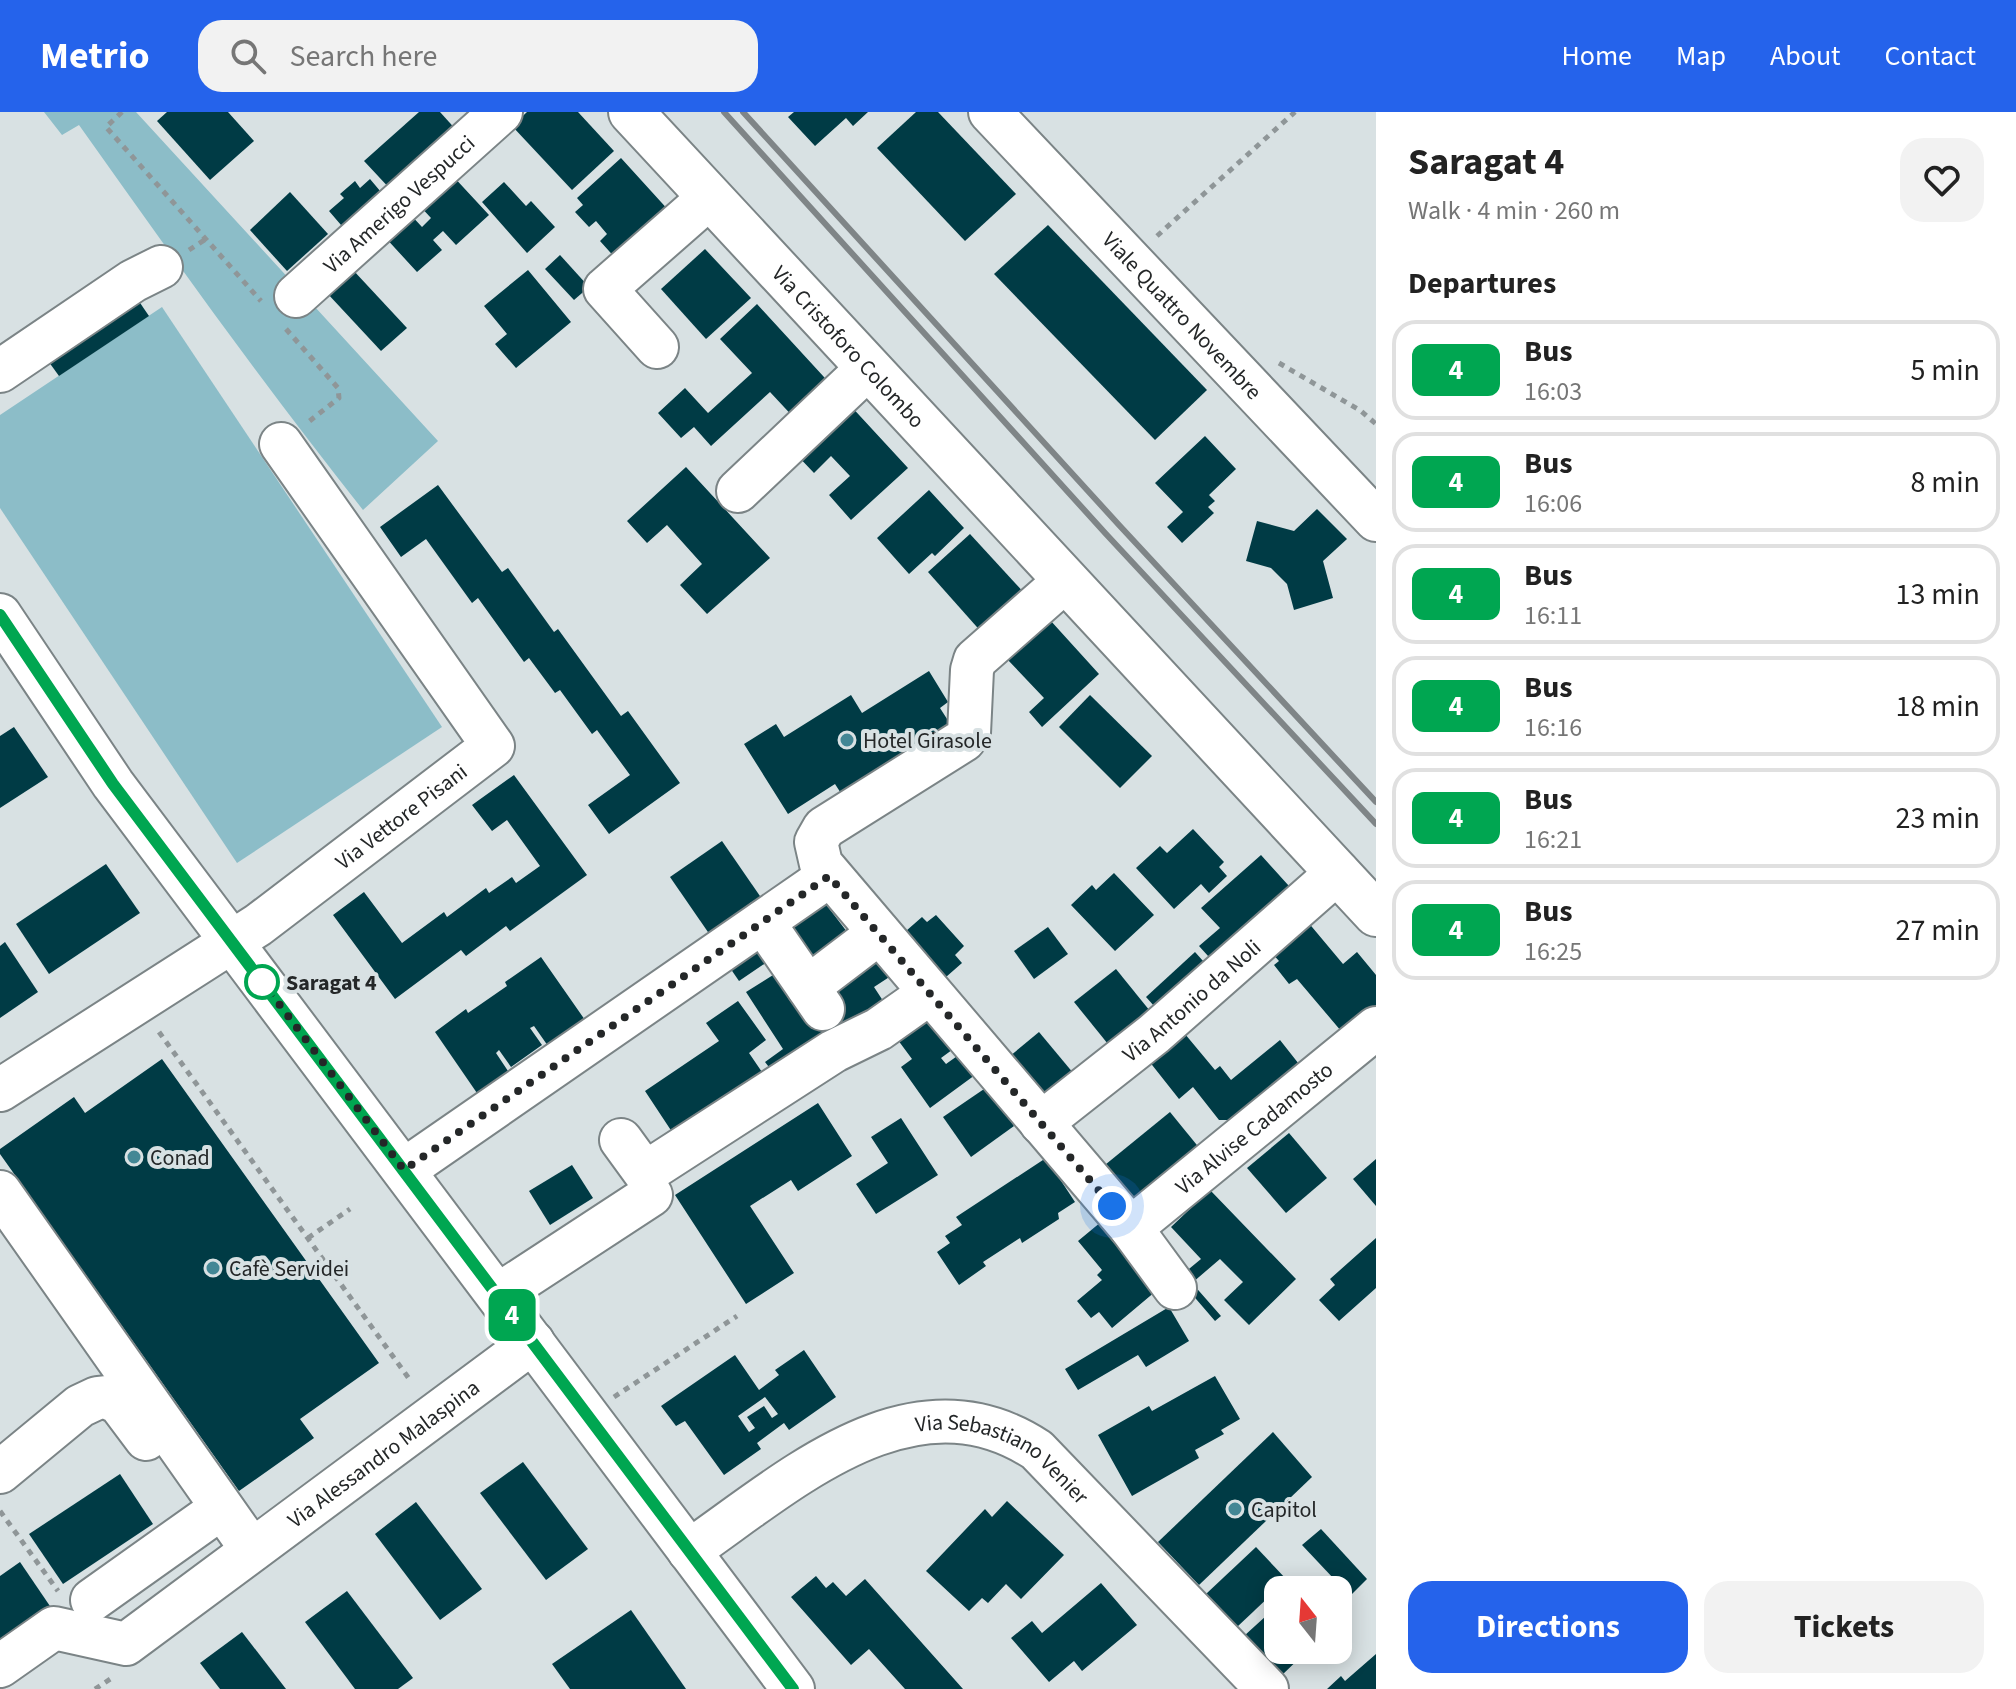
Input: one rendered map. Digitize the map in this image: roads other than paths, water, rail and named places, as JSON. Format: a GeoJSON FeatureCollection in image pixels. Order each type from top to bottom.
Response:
{"type":"FeatureCollection","features":[{"type":"Feature","properties":{"kind":"main road","name":"Via Cristoforo Colombo"},"geometry":{"type":"LineString","coordinates":[[631,112],[1376,914]]}},
{"type":"Feature","properties":{"kind":"street","name":"Via Amerigo Vespucci"},"geometry":{"type":"LineString","coordinates":[[282,310],[501,112]]}},
{"type":"Feature","properties":{"kind":"street","name":"Viale Quattro Novembre"},"geometry":{"type":"LineString","coordinates":[[990,112],[1376,520]]}},
{"type":"Feature","properties":{"kind":"street"},"geometry":{"type":"LineString","coordinates":[[657,347],[605,289],[710,197]]}},
{"type":"Feature","properties":{"kind":"street"},"geometry":{"type":"LineString","coordinates":[[0,371],[133,281],[161,267]]}},
{"type":"Feature","properties":{"kind":"street"},"geometry":{"type":"LineString","coordinates":[[738,491],[868,368]]}},
{"type":"Feature","properties":{"kind":"street","name":"Via Vettore Pisani"},"geometry":{"type":"LineString","coordinates":[[0,1090],[258,925],[493,746],[281,444]]}},
{"type":"Feature","properties":{"kind":"street"},"geometry":{"type":"LineString","coordinates":[[1066,580],[975,660],[969,733],[964,740],[831,822],[818,834],[822,859],[879,933],[1131,1228],[1175,1288]]}},
{"type":"Feature","properties":{"kind":"street"},"geometry":{"type":"LineString","coordinates":[[7,643],[793,1689]]}},
{"type":"Feature","properties":{"kind":"street"},"geometry":{"type":"LineString","coordinates":[[404,1170],[763,922],[822,859]]}},
{"type":"Feature","properties":{"kind":"street","name":"Via Antonio da Noli"},"geometry":{"type":"LineString","coordinates":[[1041,1123],[1154,1034],[1338,872]]}},
{"type":"Feature","properties":{"kind":"street"},"geometry":{"type":"LineString","coordinates":[[763,922],[815,998],[879,933]]}},
{"type":"Feature","properties":{"kind":"street"},"geometry":{"type":"LineString","coordinates":[[621,1140],[645,1173],[834,1051],[879,1029],[930,993]]}},
{"type":"Feature","properties":{"kind":"street","name":"Via Alvise Cadamosto"},"geometry":{"type":"LineString","coordinates":[[1131,1228],[1376,1028]]}},
{"type":"Feature","properties":{"kind":"street"},"geometry":{"type":"LineString","coordinates":[[0,1192],[242,1557]]}},
{"type":"Feature","properties":{"kind":"street"},"geometry":{"type":"LineString","coordinates":[[498,1295],[651,1195]]}},
{"type":"Feature","properties":{"kind":"street","name":"Via Alessandro Malaspina"},"geometry":{"type":"LineString","coordinates":[[0,1666],[54,1628],[126,1644],[533,1342]]}},
{"type":"Feature","properties":{"kind":"street"},"geometry":{"type":"LineString","coordinates":[[0,1472],[89,1400],[106,1397],[124,1409],[206,1519],[242,1557]]}},
{"type":"Feature","properties":{"kind":"street","name":"Via Sebastiano Venier"},"geometry":{"type":"LineString","coordinates":[[689,1551],[824,1457],[864,1438],[884,1430],[937,1421],[996,1428],[1037,1450],[1267,1689]]}},
{"type":"Feature","properties":{"kind":"street"},"geometry":{"type":"LineString","coordinates":[[92,1600],[206,1519]]}},
{"type":"Feature","properties":{"kind":"railway"},"geometry":{"type":"LineString","coordinates":[[724,112],[1106,534],[1376,824]]}},
{"type":"Feature","properties":{"kind":"railway"},"geometry":{"type":"LineString","coordinates":[[743,112],[1376,802]]}},
{"type":"Feature","properties":{"kind":"place","name":"Hotel Girasole"},"geometry":{"type":"Point","coordinates":[847,740]}},
{"type":"Feature","properties":{"kind":"place","name":"Saragat 4"},"geometry":{"type":"Point","coordinates":[262,982]}},
{"type":"Feature","properties":{"kind":"place","name":"Conad"},"geometry":{"type":"Point","coordinates":[134,1157]}},
{"type":"Feature","properties":{"kind":"place","name":"Cafè Servidei"},"geometry":{"type":"Point","coordinates":[213,1268]}},
{"type":"Feature","properties":{"kind":"place","name":"Capitol"},"geometry":{"type":"Point","coordinates":[1235,1509]}}]}
